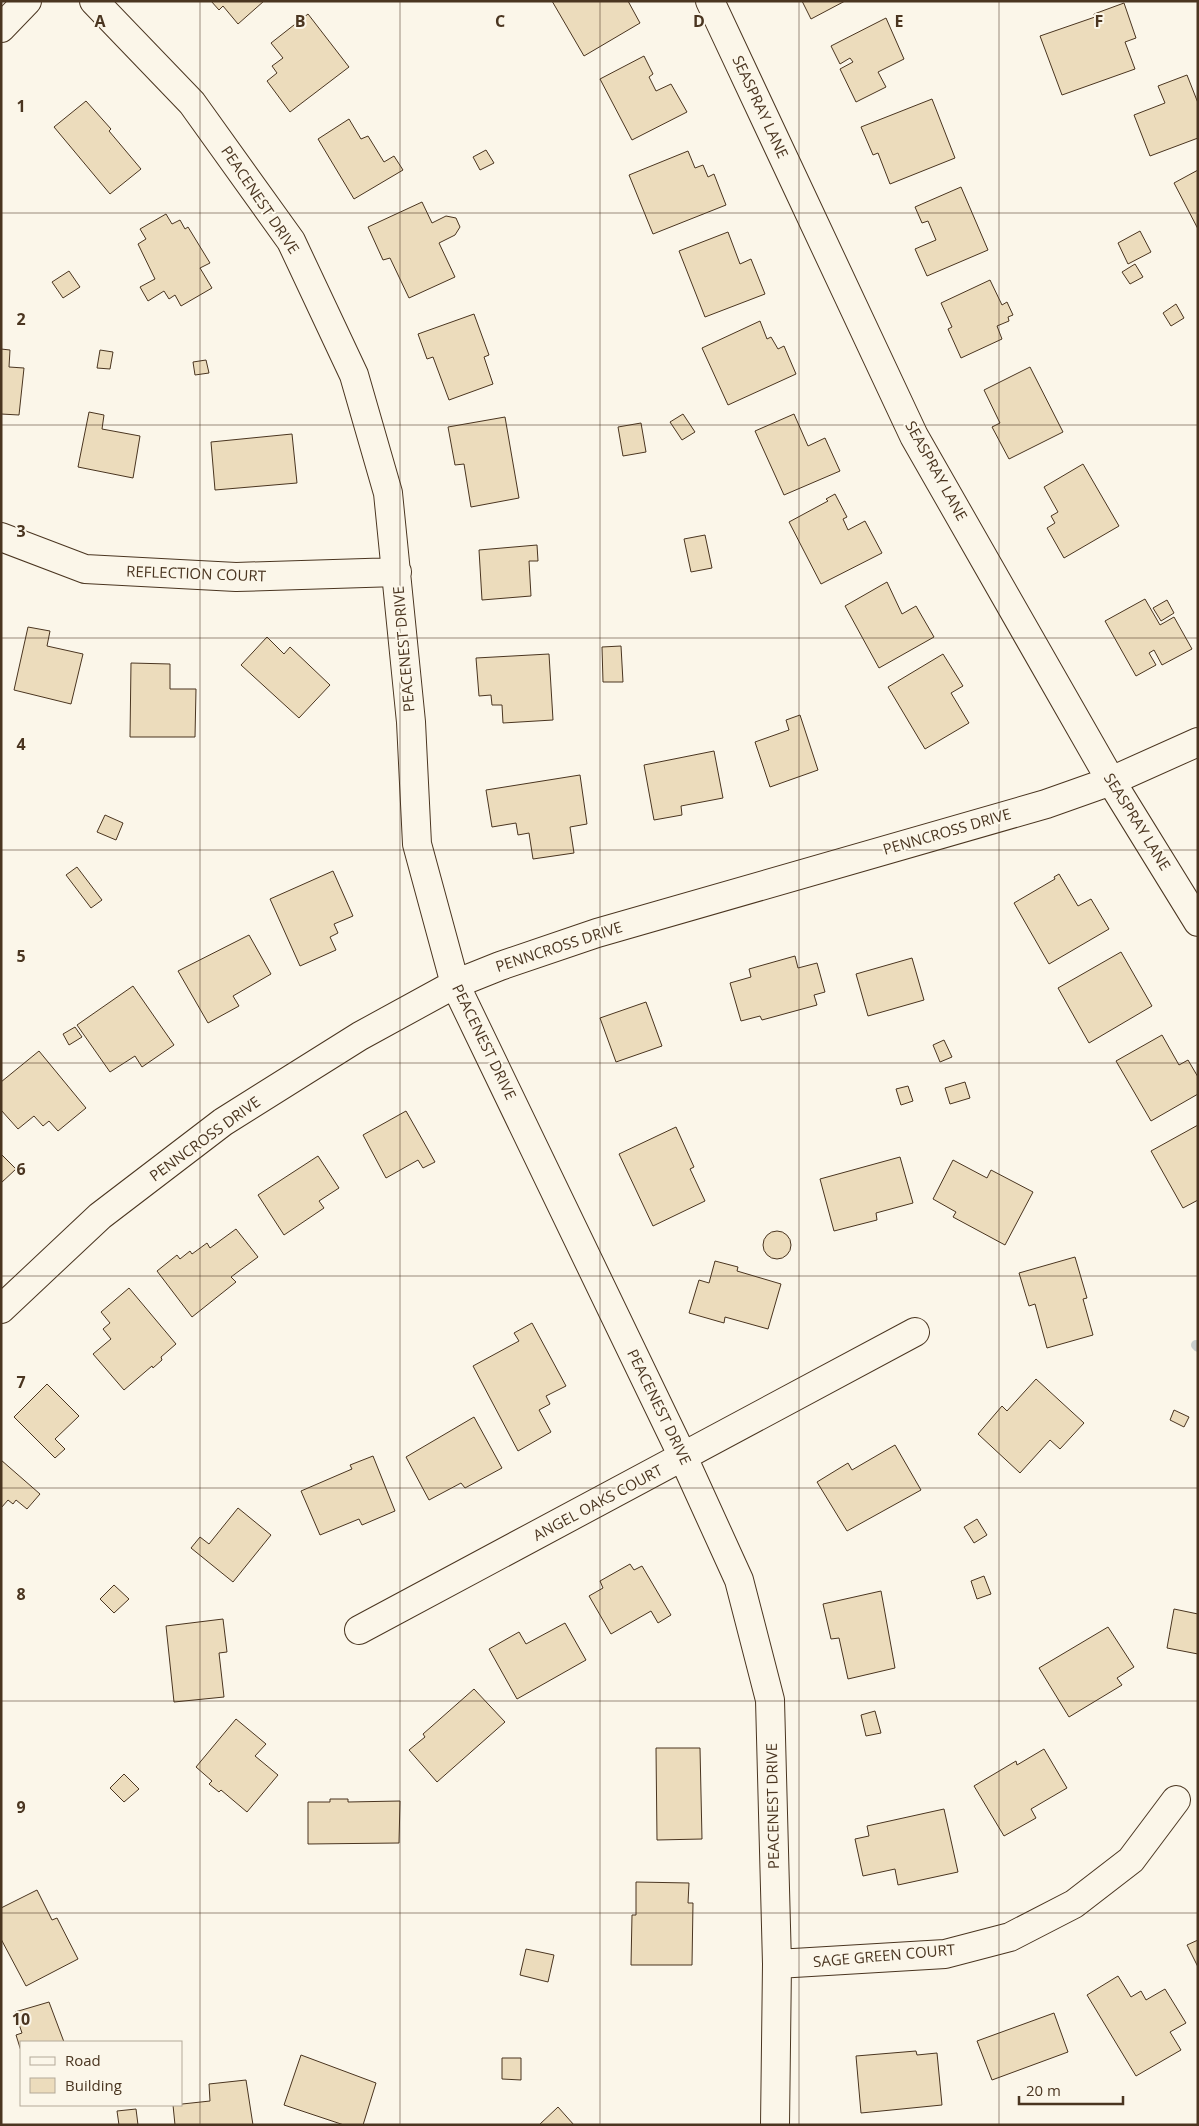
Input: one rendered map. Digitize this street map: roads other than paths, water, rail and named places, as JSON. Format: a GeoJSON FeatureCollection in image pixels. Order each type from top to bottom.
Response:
{"type":"FeatureCollection","features":[{"type":"Feature","properties":{"kind":"street"},"geometry":{"type":"LineString","coordinates":[[1,28],[27,1]]}},
{"type":"Feature","properties":{"kind":"street","name":"PEACENEST DRIVE"},"geometry":{"type":"LineString","coordinates":[[94,1],[192,103],[292,242],[354,375],[388,493],[411,722],[417,844],[455,984],[683,1457],[739,1580],[770,1700],[777,1964],[775,2125]]}},
{"type":"Feature","properties":{"kind":"street","name":"SEASPRAY LANE"},"geometry":{"type":"LineString","coordinates":[[710,1],[914,436],[1111,781],[1198,922]]}},
{"type":"Feature","properties":{"kind":"street","name":"REFLECTION COURT"},"geometry":{"type":"LineString","coordinates":[[1,537],[85,569],[236,577],[397,572]]}},
{"type":"Feature","properties":{"kind":"street","name":"PENNCROSS DRIVE"},"geometry":{"type":"LineString","coordinates":[[1,1309],[100,1216],[223,1122],[360,1036],[455,984],[500,966],[597,933],[1046,804],[1111,781],[1198,742]]}},
{"type":"Feature","properties":{"kind":"street","name":"ANGEL OAKS COURT"},"geometry":{"type":"LineString","coordinates":[[360,1630],[915,1332]]}},
{"type":"Feature","properties":{"kind":"street","name":"SAGE GREEN COURT"},"geometry":{"type":"LineString","coordinates":[[777,1964],[945,1954],[1010,1937],[1074,1904],[1131,1860],[1176,1800]]}}]}
